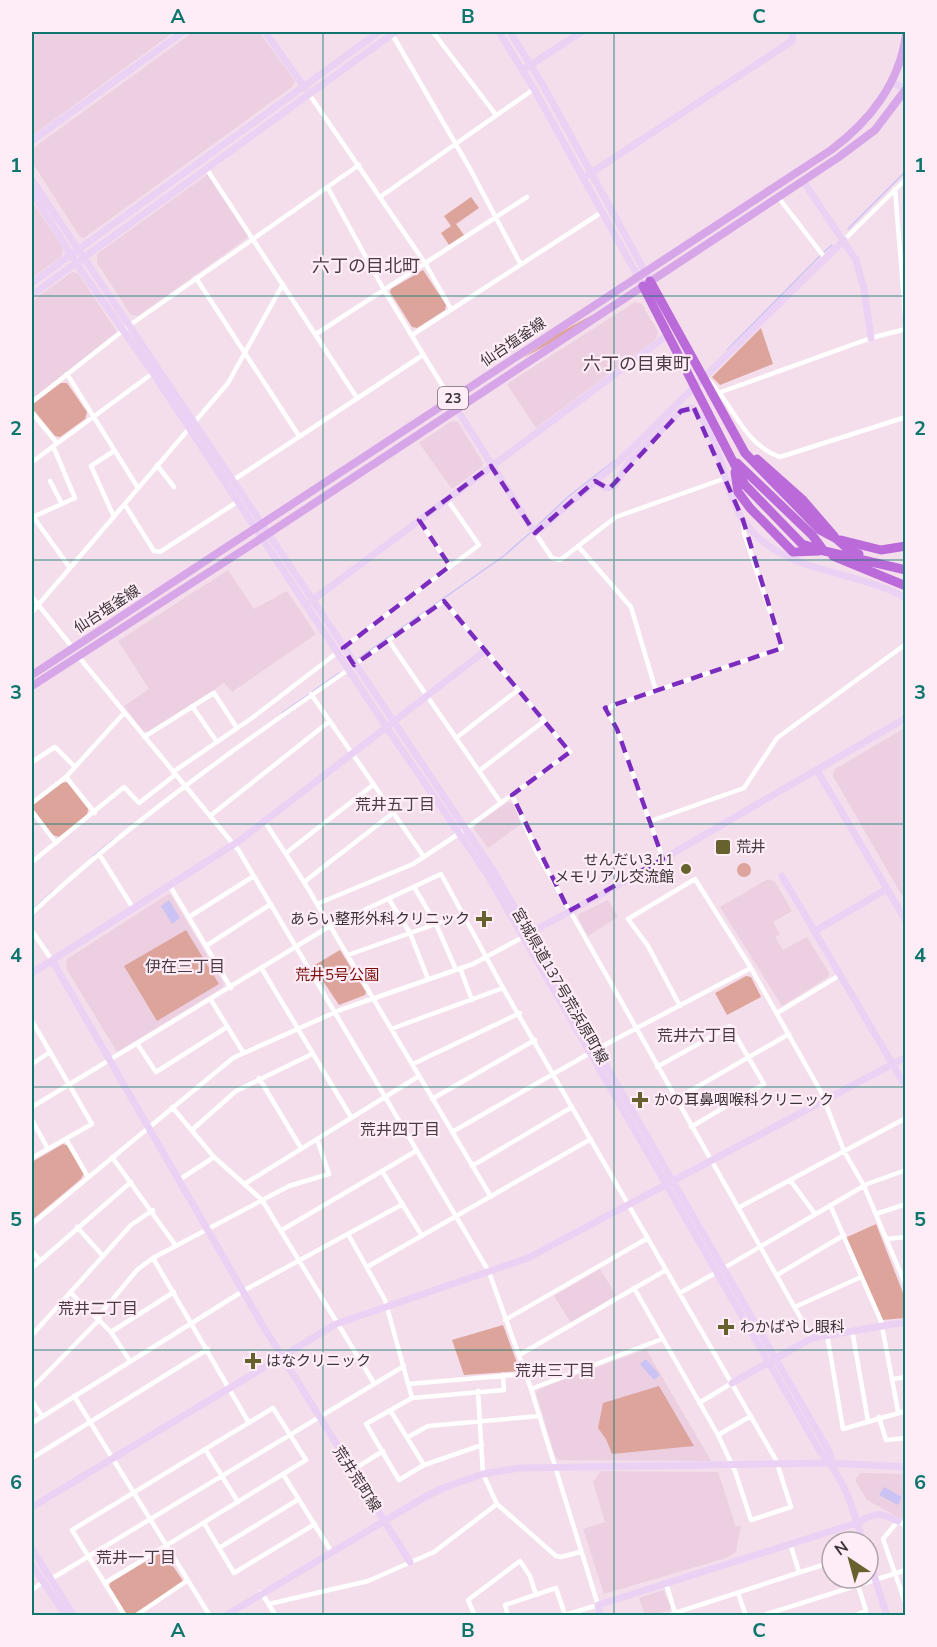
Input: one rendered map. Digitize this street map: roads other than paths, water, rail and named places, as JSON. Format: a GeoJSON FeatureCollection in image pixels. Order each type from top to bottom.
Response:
{"type":"FeatureCollection","features":[{"type":"Feature","properties":{"kind":"highway"},"geometry":{"type":"LineString","coordinates":[[647,284],[669,334],[745,485],[802,544],[824,551]]}},
{"type":"Feature","properties":{"kind":"highway"},"geometry":{"type":"LineString","coordinates":[[647,284],[699,371],[745,453],[748,463],[814,534],[824,551]]}},
{"type":"Feature","properties":{"kind":"highway"},"geometry":{"type":"LineString","coordinates":[[745,453],[772,471],[825,524],[849,553]]}},
{"type":"Feature","properties":{"kind":"highway"},"geometry":{"type":"LineString","coordinates":[[745,453],[820,530],[835,538]]}},
{"type":"Feature","properties":{"kind":"highway"},"geometry":{"type":"LineString","coordinates":[[734,461],[814,534],[906,586]]}},
{"type":"Feature","properties":{"kind":"highway"},"geometry":{"type":"LineString","coordinates":[[734,461],[738,492],[750,508],[793,552],[849,553],[906,546]]}},
{"type":"Feature","properties":{"kind":"highway"},"geometry":{"type":"LineString","coordinates":[[825,524],[849,553],[906,570]]}},
{"type":"Feature","properties":{"kind":"highway"},"geometry":{"type":"LineString","coordinates":[[814,534],[835,538]]}},
{"type":"Feature","properties":{"kind":"highway"},"geometry":{"type":"LineString","coordinates":[[793,552],[849,553],[906,565]]}},
{"type":"Feature","properties":{"kind":"main road","name":"仙台塩釜線"},"geometry":{"type":"LineString","coordinates":[[32,675],[850,136],[874,111],[891,82],[906,34]]}},
{"type":"Feature","properties":{"kind":"main road","name":"仙台塩釜線"},"geometry":{"type":"LineString","coordinates":[[32,686],[803,181],[875,130],[906,89]]}},
{"type":"Feature","properties":{"kind":"street"},"geometry":{"type":"LineString","coordinates":[[32,141],[183,32]]}},
{"type":"Feature","properties":{"kind":"street"},"geometry":{"type":"LineString","coordinates":[[265,32],[359,165],[451,309]]}},
{"type":"Feature","properties":{"kind":"street"},"geometry":{"type":"LineString","coordinates":[[32,284],[379,32]]}},
{"type":"Feature","properties":{"kind":"street"},"geometry":{"type":"LineString","coordinates":[[433,32],[496,115]]}},
{"type":"Feature","properties":{"kind":"street"},"geometry":{"type":"LineString","coordinates":[[499,32],[534,89],[602,212],[641,273]]}},
{"type":"Feature","properties":{"kind":"street"},"geometry":{"type":"LineString","coordinates":[[510,32],[591,173],[647,284]]}},
{"type":"Feature","properties":{"kind":"street"},"geometry":{"type":"LineString","coordinates":[[521,71],[581,32]]}},
{"type":"Feature","properties":{"kind":"street"},"geometry":{"type":"LineString","coordinates":[[583,178],[792,41],[793,32]]}},
{"type":"Feature","properties":{"kind":"street"},"geometry":{"type":"LineString","coordinates":[[32,295],[393,33],[520,263]]}},
{"type":"Feature","properties":{"kind":"street"},"geometry":{"type":"LineString","coordinates":[[891,82],[906,89]]}},
{"type":"Feature","properties":{"kind":"street"},"geometry":{"type":"LineString","coordinates":[[380,197],[534,89]]}},
{"type":"Feature","properties":{"kind":"street"},"geometry":{"type":"LineString","coordinates":[[32,402],[127,327],[359,165]]}},
{"type":"Feature","properties":{"kind":"street"},"geometry":{"type":"LineString","coordinates":[[207,168],[357,398]]}},
{"type":"Feature","properties":{"kind":"street"},"geometry":{"type":"LineString","coordinates":[[535,533],[618,462],[906,179]]}},
{"type":"Feature","properties":{"kind":"street"},"geometry":{"type":"LineString","coordinates":[[32,180],[79,260],[127,327],[192,426],[237,502],[258,527]]}},
{"type":"Feature","properties":{"kind":"street"},"geometry":{"type":"LineString","coordinates":[[803,181],[844,240],[861,273],[871,338]]}},
{"type":"Feature","properties":{"kind":"street"},"geometry":{"type":"LineString","coordinates":[[328,188],[384,290],[451,400],[454,409],[554,560],[560,560],[616,518],[726,478]]}},
{"type":"Feature","properties":{"kind":"street"},"geometry":{"type":"LineString","coordinates":[[721,392],[871,338],[906,328],[895,189]]}},
{"type":"Feature","properties":{"kind":"street"},"geometry":{"type":"LineString","coordinates":[[32,192],[75,252]]}},
{"type":"Feature","properties":{"kind":"street"},"geometry":{"type":"LineString","coordinates":[[316,334],[526,197]]}},
{"type":"Feature","properties":{"kind":"street"},"geometry":{"type":"LineString","coordinates":[[778,197],[825,258]]}},
{"type":"Feature","properties":{"kind":"street"},"geometry":{"type":"LineString","coordinates":[[412,335],[602,212]]}},
{"type":"Feature","properties":{"kind":"street"},"geometry":{"type":"LineString","coordinates":[[196,278],[299,436]]}},
{"type":"Feature","properties":{"kind":"street"},"geometry":{"type":"LineString","coordinates":[[32,612],[228,383],[284,284]]}},
{"type":"Feature","properties":{"kind":"street"},"geometry":{"type":"LineString","coordinates":[[127,327],[153,373],[232,481],[258,527]]}},
{"type":"Feature","properties":{"kind":"street"},"geometry":{"type":"LineString","coordinates":[[308,603],[669,334]]}},
{"type":"Feature","properties":{"kind":"street"},"geometry":{"type":"LineString","coordinates":[[232,481],[423,355]]}},
{"type":"Feature","properties":{"kind":"street"},"geometry":{"type":"LineString","coordinates":[[699,371],[721,392],[729,410],[752,438],[780,458],[906,417]]}},
{"type":"Feature","properties":{"kind":"street"},"geometry":{"type":"LineString","coordinates":[[32,462],[153,373]]}},
{"type":"Feature","properties":{"kind":"street"},"geometry":{"type":"LineString","coordinates":[[67,374],[138,488]]}},
{"type":"Feature","properties":{"kind":"street"},"geometry":{"type":"LineString","coordinates":[[596,482],[606,488],[615,486],[629,462],[681,411],[690,407],[696,410],[704,422],[743,520],[744,533],[782,648],[612,706],[607,711],[617,729],[663,859]]}},
{"type":"Feature","properties":{"kind":"street"},"geometry":{"type":"LineString","coordinates":[[32,413],[55,445],[75,498],[32,516],[70,568]]}},
{"type":"Feature","properties":{"kind":"street"},"geometry":{"type":"LineString","coordinates":[[114,451],[91,466],[114,517]]}},
{"type":"Feature","properties":{"kind":"street"},"geometry":{"type":"LineString","coordinates":[[157,465],[174,487]]}},
{"type":"Feature","properties":{"kind":"street"},"geometry":{"type":"LineString","coordinates":[[50,481],[62,504]]}},
{"type":"Feature","properties":{"kind":"street"},"geometry":{"type":"LineString","coordinates":[[32,862],[95,813],[124,787],[139,803],[174,774],[479,545],[447,499]]}},
{"type":"Feature","properties":{"kind":"street"},"geometry":{"type":"LineString","coordinates":[[125,505],[154,551],[160,552],[237,502]]}},
{"type":"Feature","properties":{"kind":"street"},"geometry":{"type":"LineString","coordinates":[[419,520],[450,566]]}},
{"type":"Feature","properties":{"kind":"street"},"geometry":{"type":"LineString","coordinates":[[743,520],[773,548],[794,561],[877,586],[906,598]]}},
{"type":"Feature","properties":{"kind":"street","name":"宮城県道137号荒浜原町線"},"geometry":{"type":"LineString","coordinates":[[258,527],[463,831],[527,935],[773,1360],[821,1453],[831,1463],[859,1530]]}},
{"type":"Feature","properties":{"kind":"street"},"geometry":{"type":"LineString","coordinates":[[578,546],[631,607],[656,691]]}},
{"type":"Feature","properties":{"kind":"street"},"geometry":{"type":"LineString","coordinates":[[32,597],[185,788],[234,845],[489,1272],[540,1416],[601,1616]]}},
{"type":"Feature","properties":{"kind":"street"},"geometry":{"type":"LineString","coordinates":[[32,913],[99,854],[185,788],[311,694],[444,601],[570,752],[424,857],[317,904]]}},
{"type":"Feature","properties":{"kind":"street"},"geometry":{"type":"LineString","coordinates":[[388,641],[501,803]]}},
{"type":"Feature","properties":{"kind":"street"},"geometry":{"type":"LineString","coordinates":[[648,822],[744,788],[777,738],[906,644]]}},
{"type":"Feature","properties":{"kind":"street"},"geometry":{"type":"LineString","coordinates":[[32,973],[234,845],[485,651]]}},
{"type":"Feature","properties":{"kind":"street"},"geometry":{"type":"LineString","coordinates":[[456,738],[518,690]]}},
{"type":"Feature","properties":{"kind":"street"},"geometry":{"type":"LineString","coordinates":[[144,737],[214,693],[237,728]]}},
{"type":"Feature","properties":{"kind":"street"},"geometry":{"type":"LineString","coordinates":[[311,694],[424,857]]}},
{"type":"Feature","properties":{"kind":"street"},"geometry":{"type":"LineString","coordinates":[[192,706],[217,742]]}},
{"type":"Feature","properties":{"kind":"street"},"geometry":{"type":"LineString","coordinates":[[32,803],[66,777],[124,713]]}},
{"type":"Feature","properties":{"kind":"street"},"geometry":{"type":"LineString","coordinates":[[32,1224],[224,1063],[243,1052],[335,1012],[487,957],[663,859],[906,718]]}},
{"type":"Feature","properties":{"kind":"street"},"geometry":{"type":"LineString","coordinates":[[210,816],[330,721]]}},
{"type":"Feature","properties":{"kind":"street"},"geometry":{"type":"LineString","coordinates":[[478,771],[544,721]]}},
{"type":"Feature","properties":{"kind":"street"},"geometry":{"type":"LineString","coordinates":[[32,762],[55,747],[75,767]]}},
{"type":"Feature","properties":{"kind":"street"},"geometry":{"type":"LineString","coordinates":[[817,770],[906,921]]}},
{"type":"Feature","properties":{"kind":"street"},"geometry":{"type":"LineString","coordinates":[[66,777],[95,813]]}},
{"type":"Feature","properties":{"kind":"street"},"geometry":{"type":"LineString","coordinates":[[286,853],[372,785]]}},
{"type":"Feature","properties":{"kind":"street"},"geometry":{"type":"LineString","coordinates":[[512,795],[536,851],[569,911],[812,1338]]}},
{"type":"Feature","properties":{"kind":"street"},"geometry":{"type":"LineString","coordinates":[[32,811],[56,843]]}},
{"type":"Feature","properties":{"kind":"street"},"geometry":{"type":"LineString","coordinates":[[304,882],[393,813]]}},
{"type":"Feature","properties":{"kind":"street"},"geometry":{"type":"LineString","coordinates":[[265,822],[348,955],[491,1197]]}},
{"type":"Feature","properties":{"kind":"street"},"geometry":{"type":"LineString","coordinates":[[99,854],[134,908]]}},
{"type":"Feature","properties":{"kind":"street"},"geometry":{"type":"LineString","coordinates":[[32,1107],[138,1045],[330,926],[441,874],[503,988],[520,1013],[751,1416],[776,1465],[791,1507],[752,1520],[733,1465],[718,1435],[634,1288]]}},
{"type":"Feature","properties":{"kind":"street"},"geometry":{"type":"LineString","coordinates":[[189,917],[254,876]]}},
{"type":"Feature","properties":{"kind":"street"},"geometry":{"type":"LineString","coordinates":[[783,876],[906,1087]]}},
{"type":"Feature","properties":{"kind":"street"},"geometry":{"type":"LineString","coordinates":[[680,1006],[648,946],[628,919],[695,879],[751,968],[824,1101],[844,1151],[864,1186],[906,1286]]}},
{"type":"Feature","properties":{"kind":"street"},"geometry":{"type":"LineString","coordinates":[[170,886],[231,988]]}},
{"type":"Feature","properties":{"kind":"street"},"geometry":{"type":"LineString","coordinates":[[414,886],[436,924],[472,1000]]}},
{"type":"Feature","properties":{"kind":"street"},"geometry":{"type":"LineString","coordinates":[[815,931],[887,889]]}},
{"type":"Feature","properties":{"kind":"street"},"geometry":{"type":"LineString","coordinates":[[388,899],[410,933],[428,980]]}},
{"type":"Feature","properties":{"kind":"street"},"geometry":{"type":"LineString","coordinates":[[206,946],[271,904]]}},
{"type":"Feature","properties":{"kind":"street"},"geometry":{"type":"LineString","coordinates":[[348,955],[464,914]]}},
{"type":"Feature","properties":{"kind":"street"},"geometry":{"type":"LineString","coordinates":[[32,931],[52,960]]}},
{"type":"Feature","properties":{"kind":"street","name":"荒井荒町線"},"geometry":{"type":"LineString","coordinates":[[52,960],[243,1292],[318,1418],[384,1521],[443,1488],[483,1474],[554,1466],[831,1463]]}},
{"type":"Feature","properties":{"kind":"street"},"geometry":{"type":"LineString","coordinates":[[452,1132],[594,1051],[751,968]]}},
{"type":"Feature","properties":{"kind":"street"},"geometry":{"type":"LineString","coordinates":[[262,969],[296,1030],[351,1117]]}},
{"type":"Feature","properties":{"kind":"street"},"geometry":{"type":"LineString","coordinates":[[777,1013],[840,975]]}},
{"type":"Feature","properties":{"kind":"street"},"geometry":{"type":"LineString","coordinates":[[391,1029],[503,988]]}},
{"type":"Feature","properties":{"kind":"street"},"geometry":{"type":"LineString","coordinates":[[211,1000],[243,1052]]}},
{"type":"Feature","properties":{"kind":"street"},"geometry":{"type":"LineString","coordinates":[[413,1065],[520,1013]]}},
{"type":"Feature","properties":{"kind":"street"},"geometry":{"type":"LineString","coordinates":[[32,1021],[92,1124],[32,1158]]}},
{"type":"Feature","properties":{"kind":"street"},"geometry":{"type":"LineString","coordinates":[[657,1068],[730,1026],[764,1084],[692,1127]]}},
{"type":"Feature","properties":{"kind":"street"},"geometry":{"type":"LineString","coordinates":[[138,1045],[156,1072],[227,1027]]}},
{"type":"Feature","properties":{"kind":"street"},"geometry":{"type":"LineString","coordinates":[[676,1100],[789,1034]]}},
{"type":"Feature","properties":{"kind":"street"},"geometry":{"type":"LineString","coordinates":[[432,1099],[535,1040]]}},
{"type":"Feature","properties":{"kind":"street"},"geometry":{"type":"LineString","coordinates":[[32,1064],[50,1052]]}},
{"type":"Feature","properties":{"kind":"street"},"geometry":{"type":"LineString","coordinates":[[192,1130],[236,1091],[312,1054]]}},
{"type":"Feature","properties":{"kind":"street"},"geometry":{"type":"LineString","coordinates":[[32,1507],[336,1324],[387,1304],[528,1258],[906,1058]]}},
{"type":"Feature","properties":{"kind":"street"},"geometry":{"type":"LineString","coordinates":[[246,1183],[419,1076]]}},
{"type":"Feature","properties":{"kind":"street"},"geometry":{"type":"LineString","coordinates":[[259,1078],[301,1148]]}},
{"type":"Feature","properties":{"kind":"street"},"geometry":{"type":"LineString","coordinates":[[172,1107],[214,1157],[246,1183],[262,1200],[374,1383]]}},
{"type":"Feature","properties":{"kind":"street"},"geometry":{"type":"LineString","coordinates":[[472,1166],[573,1107]]}},
{"type":"Feature","properties":{"kind":"street"},"geometry":{"type":"LineString","coordinates":[[738,1208],[906,1118]]}},
{"type":"Feature","properties":{"kind":"street"},"geometry":{"type":"LineString","coordinates":[[32,1120],[48,1149]]}},
{"type":"Feature","properties":{"kind":"street"},"geometry":{"type":"LineString","coordinates":[[32,1388],[99,1320],[100,1314],[138,1269],[153,1258],[289,1186],[329,1173],[317,1138]]}},
{"type":"Feature","properties":{"kind":"street"},"geometry":{"type":"LineString","coordinates":[[66,1139],[88,1177]]}},
{"type":"Feature","properties":{"kind":"street"},"geometry":{"type":"LineString","coordinates":[[367,1267],[591,1139]]}},
{"type":"Feature","properties":{"kind":"street"},"geometry":{"type":"LineString","coordinates":[[282,1230],[416,1151]]}},
{"type":"Feature","properties":{"kind":"street"},"geometry":{"type":"LineString","coordinates":[[112,1156],[153,1210],[176,1246]]}},
{"type":"Feature","properties":{"kind":"street"},"geometry":{"type":"LineString","coordinates":[[179,1180],[214,1157]]}},
{"type":"Feature","properties":{"kind":"street"},"geometry":{"type":"LineString","coordinates":[[680,1293],[864,1186],[906,1170]]}},
{"type":"Feature","properties":{"kind":"street"},"geometry":{"type":"LineString","coordinates":[[382,1171],[422,1236]]}},
{"type":"Feature","properties":{"kind":"street"},"geometry":{"type":"LineString","coordinates":[[790,1180],[815,1214]]}},
{"type":"Feature","properties":{"kind":"street"},"geometry":{"type":"LineString","coordinates":[[32,1268],[131,1182]]}},
{"type":"Feature","properties":{"kind":"street"},"geometry":{"type":"LineString","coordinates":[[32,1423],[192,1322],[403,1204]]}},
{"type":"Feature","properties":{"kind":"street"},"geometry":{"type":"LineString","coordinates":[[876,1214],[906,1204]]}},
{"type":"Feature","properties":{"kind":"street"},"geometry":{"type":"LineString","coordinates":[[830,1205],[882,1326],[898,1412]]}},
{"type":"Feature","properties":{"kind":"street"},"geometry":{"type":"LineString","coordinates":[[32,1335],[131,1225],[153,1210]]}},
{"type":"Feature","properties":{"kind":"street"},"geometry":{"type":"LineString","coordinates":[[77,1227],[103,1256]]}},
{"type":"Feature","properties":{"kind":"street"},"geometry":{"type":"LineString","coordinates":[[348,1234],[387,1304],[412,1398]]}},
{"type":"Feature","properties":{"kind":"street"},"geometry":{"type":"LineString","coordinates":[[777,1275],[844,1236]]}},
{"type":"Feature","properties":{"kind":"street"},"geometry":{"type":"LineString","coordinates":[[886,1239],[906,1237]]}},
{"type":"Feature","properties":{"kind":"street"},"geometry":{"type":"LineString","coordinates":[[505,1320],[648,1238]]}},
{"type":"Feature","properties":{"kind":"street"},"geometry":{"type":"LineString","coordinates":[[32,1251],[40,1261]]}},
{"type":"Feature","properties":{"kind":"street"},"geometry":{"type":"LineString","coordinates":[[153,1258],[249,1423]]}},
{"type":"Feature","properties":{"kind":"street"},"geometry":{"type":"LineString","coordinates":[[519,1355],[666,1270]]}},
{"type":"Feature","properties":{"kind":"street"},"geometry":{"type":"LineString","coordinates":[[795,1307],[861,1277]]}},
{"type":"Feature","properties":{"kind":"street"},"geometry":{"type":"LineString","coordinates":[[70,1292],[111,1332],[130,1361]]}},
{"type":"Feature","properties":{"kind":"street"},"geometry":{"type":"LineString","coordinates":[[111,1332],[174,1292]]}},
{"type":"Feature","properties":{"kind":"street"},"geometry":{"type":"LineString","coordinates":[[699,1403],[812,1338],[906,1322]]}},
{"type":"Feature","properties":{"kind":"street"},"geometry":{"type":"LineString","coordinates":[[852,1330],[868,1421]]}},
{"type":"Feature","properties":{"kind":"street"},"geometry":{"type":"LineString","coordinates":[[827,1334],[843,1429],[906,1411]]}},
{"type":"Feature","properties":{"kind":"street"},"geometry":{"type":"LineString","coordinates":[[531,1389],[662,1339]]}},
{"type":"Feature","properties":{"kind":"street"},"geometry":{"type":"LineString","coordinates":[[32,1458],[208,1349]]}},
{"type":"Feature","properties":{"kind":"street"},"geometry":{"type":"LineString","coordinates":[[32,1590],[404,1366]]}},
{"type":"Feature","properties":{"kind":"street"},"geometry":{"type":"LineString","coordinates":[[408,1384],[526,1374]]}},
{"type":"Feature","properties":{"kind":"street"},"geometry":{"type":"LineString","coordinates":[[482,1445],[424,1465],[399,1480],[366,1424],[412,1398],[504,1390],[503,1375]]}},
{"type":"Feature","properties":{"kind":"street"},"geometry":{"type":"LineString","coordinates":[[893,1379],[906,1377]]}},
{"type":"Feature","properties":{"kind":"street"},"geometry":{"type":"LineString","coordinates":[[478,1391],[483,1474],[497,1504],[556,1556],[561,1557],[580,1552]]}},
{"type":"Feature","properties":{"kind":"street"},"geometry":{"type":"LineString","coordinates":[[74,1396],[210,1616]]}},
{"type":"Feature","properties":{"kind":"street"},"geometry":{"type":"LineString","coordinates":[[32,1401],[42,1416]]}},
{"type":"Feature","properties":{"kind":"street"},"geometry":{"type":"LineString","coordinates":[[105,1583],[306,1460],[273,1408],[72,1530],[125,1616]]}},
{"type":"Feature","properties":{"kind":"street"},"geometry":{"type":"LineString","coordinates":[[390,1410],[424,1465]]}},
{"type":"Feature","properties":{"kind":"street"},"geometry":{"type":"LineString","coordinates":[[408,1437],[428,1426],[540,1416]]}},
{"type":"Feature","properties":{"kind":"street"},"geometry":{"type":"LineString","coordinates":[[718,1435],[751,1416]]}},
{"type":"Feature","properties":{"kind":"street"},"geometry":{"type":"LineString","coordinates":[[879,1417],[886,1440],[906,1438]]}},
{"type":"Feature","properties":{"kind":"street"},"geometry":{"type":"LineString","coordinates":[[205,1449],[238,1502]]}},
{"type":"Feature","properties":{"kind":"street"},"geometry":{"type":"LineString","coordinates":[[351,1471],[382,1451]]}},
{"type":"Feature","properties":{"kind":"street"},"geometry":{"type":"LineString","coordinates":[[831,1463],[906,1467]]}},
{"type":"Feature","properties":{"kind":"street"},"geometry":{"type":"LineString","coordinates":[[284,1474],[331,1551]]}},
{"type":"Feature","properties":{"kind":"street"},"geometry":{"type":"LineString","coordinates":[[219,1548],[299,1499]]}},
{"type":"Feature","properties":{"kind":"street"},"geometry":{"type":"LineString","coordinates":[[269,1604],[368,1581],[434,1552],[497,1504]]}},
{"type":"Feature","properties":{"kind":"street"},"geometry":{"type":"LineString","coordinates":[[508,1616],[505,1605],[556,1588],[563,1615],[857,1523],[880,1513],[906,1526]]}},
{"type":"Feature","properties":{"kind":"street"},"geometry":{"type":"LineString","coordinates":[[225,1616],[261,1592],[384,1521],[410,1562]]}},
{"type":"Feature","properties":{"kind":"street"},"geometry":{"type":"LineString","coordinates":[[898,1521],[883,1539],[906,1605]]}},
{"type":"Feature","properties":{"kind":"street"},"geometry":{"type":"LineString","coordinates":[[204,1523],[234,1573],[315,1524]]}},
{"type":"Feature","properties":{"kind":"street"},"geometry":{"type":"LineString","coordinates":[[790,1544],[799,1572]]}},
{"type":"Feature","properties":{"kind":"street"},"geometry":{"type":"LineString","coordinates":[[32,1549],[66,1616]]}},
{"type":"Feature","properties":{"kind":"street"},"geometry":{"type":"LineString","coordinates":[[475,1616],[468,1600],[520,1561],[530,1576],[536,1595]]}},
{"type":"Feature","properties":{"kind":"street"},"geometry":{"type":"LineString","coordinates":[[32,1564],[74,1616]]}},
{"type":"Feature","properties":{"kind":"street"},"geometry":{"type":"LineString","coordinates":[[668,1616],[820,1566]]}},
{"type":"Feature","properties":{"kind":"street"},"geometry":{"type":"LineString","coordinates":[[880,1578],[906,1570]]}},
{"type":"Feature","properties":{"kind":"street"},"geometry":{"type":"LineString","coordinates":[[135,1616],[188,1580]]}},
{"type":"Feature","properties":{"kind":"street"},"geometry":{"type":"LineString","coordinates":[[666,1583],[675,1613]]}},
{"type":"Feature","properties":{"kind":"street"},"geometry":{"type":"LineString","coordinates":[[761,1616],[840,1590]]}},
{"type":"Feature","properties":{"kind":"street"},"geometry":{"type":"LineString","coordinates":[[853,1616],[866,1611],[860,1590]]}},
{"type":"Feature","properties":{"kind":"street"},"geometry":{"type":"LineString","coordinates":[[879,1590],[887,1616]]}},
{"type":"Feature","properties":{"kind":"street"},"geometry":{"type":"LineString","coordinates":[[261,1592],[276,1616]]}},
{"type":"Feature","properties":{"kind":"street"},"geometry":{"type":"LineString","coordinates":[[738,1593],[746,1616]]}},
{"type":"Feature","properties":{"kind":"waterway"},"geometry":{"type":"LineString","coordinates":[[848,229],[906,171]]}},
{"type":"Feature","properties":{"kind":"waterway"},"geometry":{"type":"LineString","coordinates":[[824,252],[832,245]]}},
{"type":"Feature","properties":{"kind":"waterway"},"geometry":{"type":"LineString","coordinates":[[727,350],[820,256]]}},
{"type":"Feature","properties":{"kind":"waterway"},"geometry":{"type":"LineString","coordinates":[[535,528],[569,496],[614,461]]}},
{"type":"Feature","properties":{"kind":"waterway"},"geometry":{"type":"LineString","coordinates":[[359,658],[505,555],[530,533]]}},
{"type":"Feature","properties":{"kind":"waterway"},"geometry":{"type":"LineString","coordinates":[[282,713],[339,673]]}},
{"type":"Feature","properties":{"kind":"waterway"},"geometry":{"type":"LineString","coordinates":[[93,856],[113,840]]}},
{"type":"Feature","properties":{"kind":"waterway"},"geometry":{"type":"LineString","coordinates":[[32,910],[53,891]]}},
{"type":"Feature","properties":{"kind":"place","name":"荒井"},"geometry":{"type":"Point","coordinates":[723,847]}},
{"type":"Feature","properties":{"kind":"place","name":"せんだい3.11 メモリアル交流館"},"geometry":{"type":"Point","coordinates":[686,869]}},
{"type":"Feature","properties":{"kind":"place","name":"あらい整形外科クリニック"},"geometry":{"type":"Point","coordinates":[484,919]}},
{"type":"Feature","properties":{"kind":"place","name":"かの耳鼻咽喉科クリニック"},"geometry":{"type":"Point","coordinates":[640,1100]}},
{"type":"Feature","properties":{"kind":"place","name":"わかばやし眼科"},"geometry":{"type":"Point","coordinates":[726,1327]}},
{"type":"Feature","properties":{"kind":"place","name":"はなクリニック"},"geometry":{"type":"Point","coordinates":[253,1361]}},
{"type":"Feature","properties":{"kind":"district","name":"六丁の目北町"},"geometry":{"type":"Point","coordinates":[366,266]}},
{"type":"Feature","properties":{"kind":"district","name":"六丁の目東町"},"geometry":{"type":"Point","coordinates":[637,364]}},
{"type":"Feature","properties":{"kind":"district","name":"荒井五丁目"},"geometry":{"type":"Point","coordinates":[395,805]}},
{"type":"Feature","properties":{"kind":"district","name":"伊在三丁目"},"geometry":{"type":"Point","coordinates":[185,967]}},
{"type":"Feature","properties":{"kind":"district","name":"荒井六丁目"},"geometry":{"type":"Point","coordinates":[697,1036]}},
{"type":"Feature","properties":{"kind":"district","name":"荒井四丁目"},"geometry":{"type":"Point","coordinates":[400,1130]}},
{"type":"Feature","properties":{"kind":"district","name":"荒井二丁目"},"geometry":{"type":"Point","coordinates":[98,1309]}},
{"type":"Feature","properties":{"kind":"district","name":"荒井三丁目"},"geometry":{"type":"Point","coordinates":[555,1371]}},
{"type":"Feature","properties":{"kind":"district","name":"荒井一丁目"},"geometry":{"type":"Point","coordinates":[136,1558]}},
{"type":"Feature","properties":{"kind":"park label","name":"荒井5号公園"},"geometry":{"type":"Point","coordinates":[337,975]}}]}
